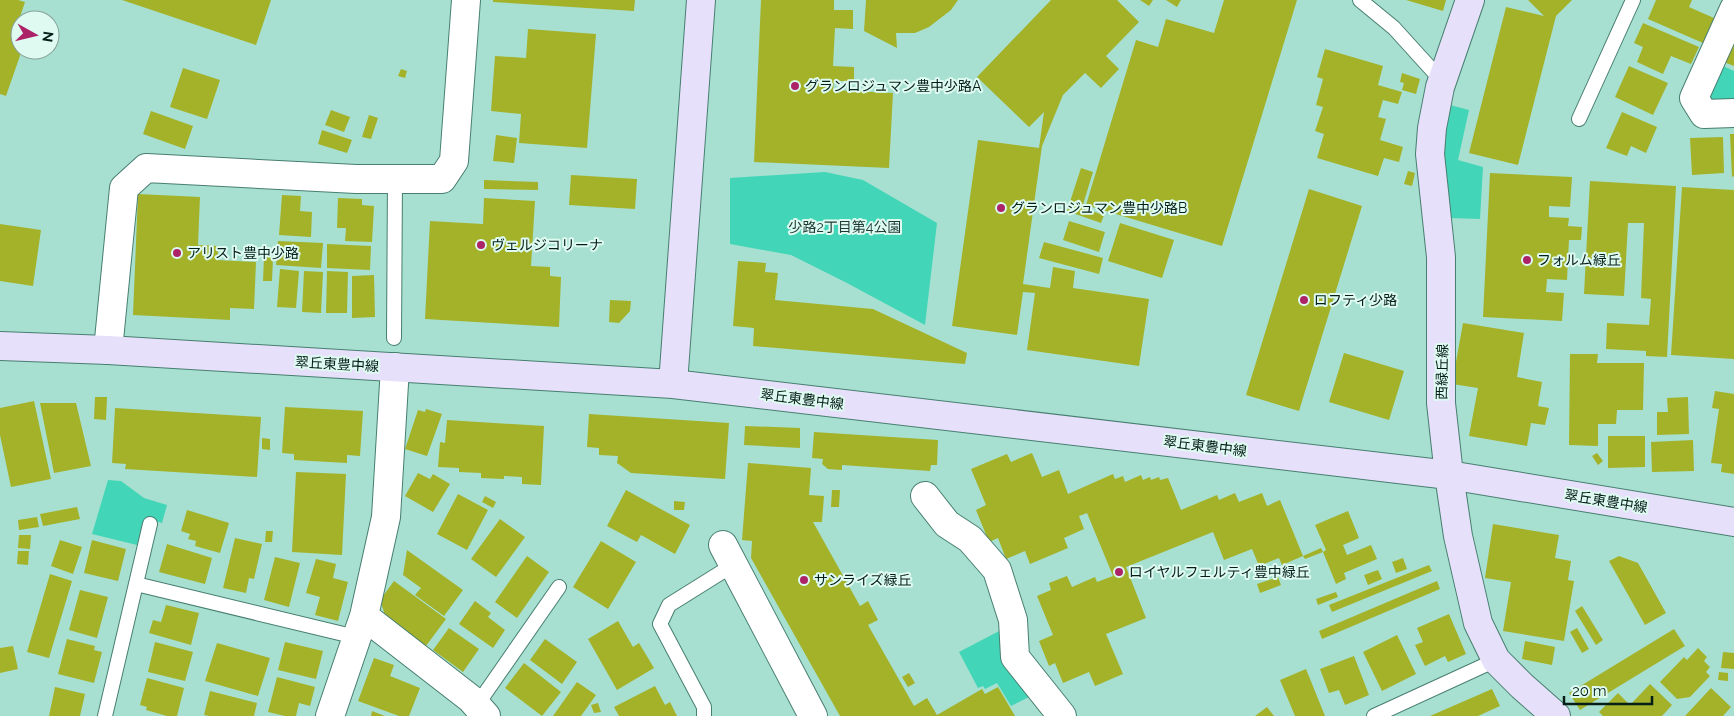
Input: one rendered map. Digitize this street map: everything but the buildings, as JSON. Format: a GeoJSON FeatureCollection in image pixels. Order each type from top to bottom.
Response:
{"type":"FeatureCollection","features":[{"type":"Feature","properties":{"kind":"street"},"geometry":{"type":"LineString","coordinates":[[108,350],[124,188],[146,168],[356,179],[442,179],[454,161],[466,0]]}},
{"type":"Feature","properties":{"kind":"street"},"geometry":{"type":"LineString","coordinates":[[673,384],[701,0]]}},
{"type":"Feature","properties":{"kind":"street","name":"西緑丘線"},"geometry":{"type":"LineString","coordinates":[[1470,0],[1442,81],[1432,128],[1430,154],[1441,257],[1441,403],[1449,475],[1458,536],[1478,623],[1496,660],[1556,716]]}},
{"type":"Feature","properties":{"kind":"street"},"geometry":{"type":"LineString","coordinates":[[1734,9],[1694,98],[1704,114],[1734,113]]}},
{"type":"Feature","properties":{"kind":"street","name":"翠丘東豊中線"},"geometry":{"type":"LineString","coordinates":[[0,346],[108,350],[673,384],[1449,475],[1734,522]]}},
{"type":"Feature","properties":{"kind":"street"},"geometry":{"type":"LineString","coordinates":[[330,716],[360,627],[386,517],[395,367]]}},
{"type":"Feature","properties":{"kind":"street"},"geometry":{"type":"LineString","coordinates":[[925,496],[947,524],[970,539],[998,570],[1013,620],[1015,656],[1062,716]]}},
{"type":"Feature","properties":{"kind":"street"},"geometry":{"type":"LineString","coordinates":[[728,555],[813,716]]}},
{"type":"Feature","properties":{"kind":"street"},"geometry":{"type":"LineString","coordinates":[[360,627],[481,711]]}},
{"type":"Feature","properties":{"kind":"lane"},"geometry":{"type":"LineString","coordinates":[[1360,0],[1394,28],[1442,81]]}},
{"type":"Feature","properties":{"kind":"lane"},"geometry":{"type":"LineString","coordinates":[[1579,118],[1633,0]]}},
{"type":"Feature","properties":{"kind":"lane"},"geometry":{"type":"LineString","coordinates":[[394,338],[395,179]]}},
{"type":"Feature","properties":{"kind":"lane"},"geometry":{"type":"LineString","coordinates":[[105,716],[150,524]]}},
{"type":"Feature","properties":{"kind":"lane"},"geometry":{"type":"LineString","coordinates":[[704,716],[704,706],[660,624],[669,605],[728,555]]}},
{"type":"Feature","properties":{"kind":"lane"},"geometry":{"type":"LineString","coordinates":[[136,584],[360,627]]}},
{"type":"Feature","properties":{"kind":"lane"},"geometry":{"type":"LineString","coordinates":[[481,711],[559,587]]}},
{"type":"Feature","properties":{"kind":"lane"},"geometry":{"type":"LineString","coordinates":[[1374,716],[1496,660]]}},
{"type":"Feature","properties":{"kind":"green space"},"geometry":{"type":"Polygon","coordinates":[[[1721,65],[1734,71],[1734,107],[1704,99],[1721,65]]]}},
{"type":"Feature","properties":{"kind":"green space"},"geometry":{"type":"Polygon","coordinates":[[[1450,105],[1469,110],[1458,160],[1483,167],[1480,219],[1448,218],[1442,163],[1450,105]]]}},
{"type":"Feature","properties":{"kind":"green space","name":"少路2丁目第4公園"},"geometry":{"type":"Polygon","coordinates":[[[825,172],[863,180],[937,223],[925,325],[791,255],[730,244],[730,178],[825,172]]]}},
{"type":"Feature","properties":{"kind":"green space"},"geometry":{"type":"Polygon","coordinates":[[[108,480],[121,481],[144,498],[167,505],[162,523],[145,518],[137,545],[92,534],[108,480]]]}},
{"type":"Feature","properties":{"kind":"green space"},"geometry":{"type":"Polygon","coordinates":[[[1003,629],[1006,666],[1029,697],[1011,706],[997,683],[985,689],[983,686],[978,688],[959,652],[1003,629]]]}},
{"type":"Feature","properties":{"kind":"place","name":"グランロジュマン豊中少路A"},"geometry":{"type":"Point","coordinates":[795,86]}},
{"type":"Feature","properties":{"kind":"place","name":"グランロジュマン豊中少路B"},"geometry":{"type":"Point","coordinates":[1001,208]}},
{"type":"Feature","properties":{"kind":"place","name":"ヴェルジコリーナ"},"geometry":{"type":"Point","coordinates":[481,245]}},
{"type":"Feature","properties":{"kind":"place","name":"アリスト豊中少路"},"geometry":{"type":"Point","coordinates":[177,253]}},
{"type":"Feature","properties":{"kind":"place","name":"フォルム緑丘"},"geometry":{"type":"Point","coordinates":[1527,260]}},
{"type":"Feature","properties":{"kind":"place","name":"ロフティ少路"},"geometry":{"type":"Point","coordinates":[1304,300]}},
{"type":"Feature","properties":{"kind":"place","name":"ロイヤルフェルティ豊中緑丘"},"geometry":{"type":"Point","coordinates":[1119,572]}},
{"type":"Feature","properties":{"kind":"place","name":"サンライズ緑丘"},"geometry":{"type":"Point","coordinates":[804,580]}}]}
